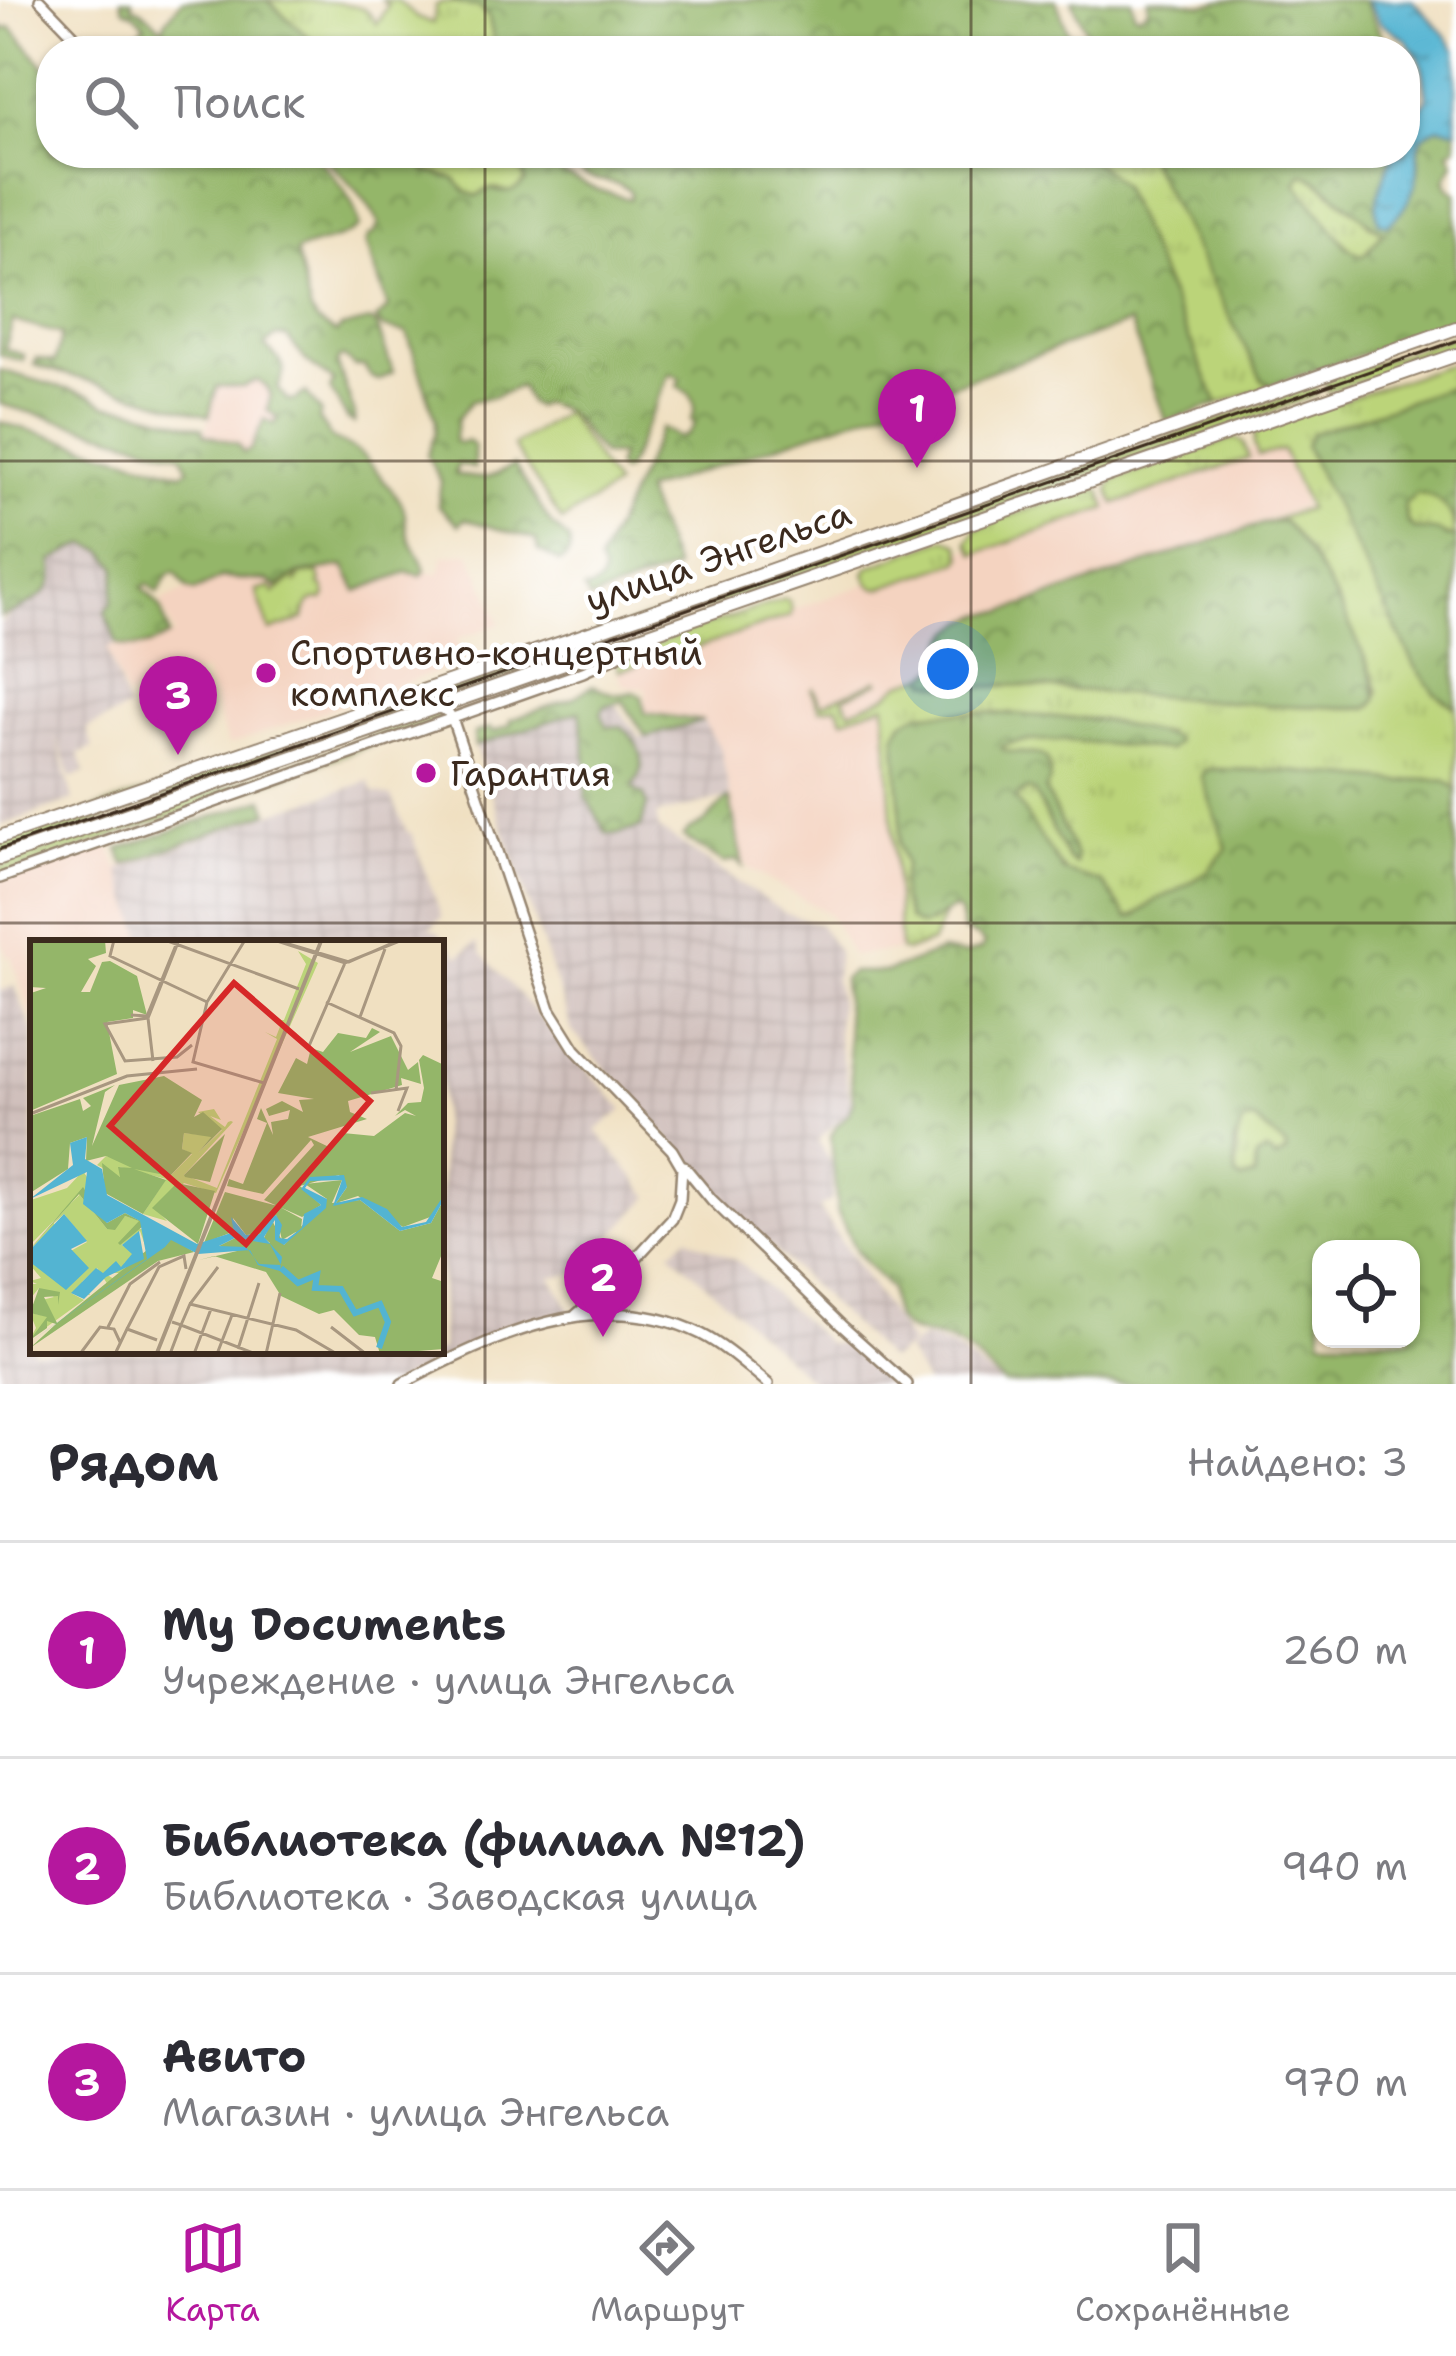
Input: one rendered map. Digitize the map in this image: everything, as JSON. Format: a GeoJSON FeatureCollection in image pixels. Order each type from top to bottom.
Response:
{"type":"FeatureCollection","features":[{"type":"Feature","properties":{"kind":"main road","name":"улица Энгельса"},"geometry":{"type":"LineString","coordinates":[[0,837],[1456,328]]}},
{"type":"Feature","properties":{"kind":"main road","name":"улица Энгельса"},"geometry":{"type":"LineString","coordinates":[[0,858],[1456,355]]}},
{"type":"Feature","properties":{"kind":"main road"},"geometry":{"type":"LineString","coordinates":[[1311,381],[1323,389],[1317,402]]}},
{"type":"Feature","properties":{"kind":"main road"},"geometry":{"type":"LineString","coordinates":[[706,592],[695,599],[694,607],[703,614],[715,612]]}},
{"type":"Feature","properties":{"kind":"main road"},"geometry":{"type":"LineString","coordinates":[[666,606],[680,604],[687,611],[684,620],[673,626]]}},
{"type":"Feature","properties":{"kind":"main road"},"geometry":{"type":"LineString","coordinates":[[316,728],[322,747]]}},
{"type":"Feature","properties":{"kind":"street"},"geometry":{"type":"LineString","coordinates":[[40,0],[75,36]]}},
{"type":"Feature","properties":{"kind":"street"},"geometry":{"type":"LineString","coordinates":[[0,878],[583,672],[651,634]]}},
{"type":"Feature","properties":{"kind":"street"},"geometry":{"type":"LineString","coordinates":[[436,707],[452,718],[550,1009],[583,1058],[728,1215],[907,1384]]}},
{"type":"Feature","properties":{"kind":"street"},"geometry":{"type":"LineString","coordinates":[[576,1316],[672,1219],[682,1187],[680,1162]]}},
{"type":"Feature","properties":{"kind":"street"},"geometry":{"type":"LineString","coordinates":[[595,1299],[596,1309],[604,1313]]}},
{"type":"Feature","properties":{"kind":"street"},"geometry":{"type":"LineString","coordinates":[[402,1384],[484,1344],[537,1325],[604,1313],[647,1315],[687,1328],[720,1346],[768,1384]]}},
{"type":"Feature","properties":{"kind":"shaded area"},"geometry":{"type":"Polygon","coordinates":[[[256,378],[274,395],[279,416],[275,424],[264,419],[251,448],[243,452],[239,444],[205,434],[218,384],[256,378]]]}},
{"type":"Feature","properties":{"kind":"shaded area"},"geometry":{"type":"Polygon","coordinates":[[[1277,441],[1303,506],[951,638],[944,665],[905,680],[899,697],[885,703],[900,950],[852,956],[829,914],[750,869],[743,860],[721,749],[703,721],[646,712],[646,689],[623,685],[617,671],[1277,441]]]}},
{"type":"Feature","properties":{"kind":"shaded area"},"geometry":{"type":"Polygon","coordinates":[[[86,544],[104,551],[117,567],[112,603],[105,611],[117,644],[107,648],[128,709],[87,729],[93,748],[79,754],[85,773],[71,778],[55,732],[73,800],[0,826],[0,623],[33,600],[54,577],[52,561],[86,544]]]}},
{"type":"Feature","properties":{"kind":"shaded area"},"geometry":{"type":"Polygon","coordinates":[[[470,552],[501,624],[457,639],[465,662],[228,745],[204,672],[126,698],[107,647],[174,635],[161,601],[211,579],[246,581],[345,565],[359,590],[422,571],[440,573],[443,556],[470,552]]]}},
{"type":"Feature","properties":{"kind":"shaded area"},"geometry":{"type":"Polygon","coordinates":[[[610,696],[640,738],[703,721],[721,749],[730,797],[656,815],[659,829],[783,912],[819,924],[838,951],[837,1032],[851,1103],[850,1110],[818,1140],[832,1165],[831,1201],[819,1208],[911,1345],[889,1360],[722,1200],[572,1031],[475,746],[610,696]]]}},
{"type":"Feature","properties":{"kind":"shaded area"},"geometry":{"type":"Polygon","coordinates":[[[369,781],[373,792],[392,797],[411,833],[442,917],[430,928],[438,931],[459,956],[477,942],[482,954],[624,1110],[596,1130],[650,1197],[575,1274],[551,1277],[572,1312],[489,1337],[393,1384],[0,1384],[0,991],[15,986],[30,1024],[30,1354],[444,1354],[444,940],[144,940],[119,870],[369,781]]]}},
{"type":"Feature","properties":{"kind":"shaded area"},"geometry":{"type":"Polygon","coordinates":[[[278,811],[322,940],[30,940],[30,1015],[0,936],[0,864],[104,828],[118,868],[278,811]]]}},
{"type":"Feature","properties":{"kind":"shaded area"},"geometry":{"type":"Polygon","coordinates":[[[687,1237],[739,1262],[827,1343],[842,1344],[888,1384],[815,1384],[671,1252],[687,1237]]]}},
{"type":"Feature","properties":{"kind":"shaded area"},"geometry":{"type":"Polygon","coordinates":[[[923,1338],[953,1348],[1002,1384],[926,1384],[906,1351],[923,1338]]]}},
{"type":"Feature","properties":{"kind":"green space"},"geometry":{"type":"Polygon","coordinates":[[[121,0],[132,0],[132,6],[163,29],[182,0],[268,0],[308,36],[134,36],[145,25],[123,8],[121,0]]]}},
{"type":"Feature","properties":{"kind":"green space"},"geometry":{"type":"Polygon","coordinates":[[[268,0],[356,6],[377,24],[388,5],[382,0],[397,0],[417,18],[433,23],[436,5],[479,7],[489,18],[493,36],[308,36],[268,0]]]}},
{"type":"Feature","properties":{"kind":"green space"},"geometry":{"type":"Polygon","coordinates":[[[451,0],[1056,0],[1069,36],[493,36],[489,18],[480,7],[451,0]]]}},
{"type":"Feature","properties":{"kind":"green space"},"geometry":{"type":"Polygon","coordinates":[[[1072,0],[1132,0],[1134,13],[1139,15],[1148,9],[1148,0],[1204,5],[1226,0],[1364,0],[1381,36],[1088,36],[1072,0]]]}},
{"type":"Feature","properties":{"kind":"green space"},"geometry":{"type":"Polygon","coordinates":[[[0,25],[11,27],[36,56],[36,168],[325,168],[342,187],[359,227],[296,252],[310,310],[317,322],[336,333],[370,321],[377,326],[393,372],[379,380],[364,366],[339,358],[354,423],[330,389],[334,381],[307,362],[287,337],[276,336],[264,346],[282,364],[278,388],[287,400],[306,393],[321,412],[319,419],[330,436],[363,456],[401,502],[409,537],[425,571],[421,575],[407,572],[357,591],[344,566],[299,574],[277,587],[268,581],[221,578],[195,591],[175,572],[158,593],[148,584],[142,587],[161,608],[169,636],[130,647],[117,644],[105,611],[112,603],[117,567],[104,551],[86,544],[52,561],[53,579],[44,594],[0,617],[0,422],[182,473],[189,468],[181,454],[0,404],[0,370],[91,396],[106,405],[203,428],[204,434],[238,444],[243,453],[251,449],[264,419],[274,424],[278,418],[267,410],[271,395],[257,380],[243,387],[217,386],[209,416],[34,365],[36,358],[55,362],[62,334],[13,321],[5,349],[24,355],[23,361],[0,355],[0,25]]]}},
{"type":"Feature","properties":{"kind":"green space"},"geometry":{"type":"Polygon","coordinates":[[[1438,127],[1456,130],[1456,146],[1449,151],[1454,162],[1445,180],[1456,192],[1456,322],[1271,385],[1262,380],[1154,168],[1389,168],[1378,197],[1406,204],[1420,168],[1424,136],[1438,127]],[[1302,173],[1296,183],[1347,247],[1361,256],[1383,232],[1302,173]]]}},
{"type":"Feature","properties":{"kind":"green space"},"geometry":{"type":"Polygon","coordinates":[[[334,168],[424,168],[455,179],[476,196],[490,189],[509,192],[521,186],[523,173],[515,168],[551,168],[630,199],[631,193],[621,185],[582,174],[580,168],[1102,168],[1121,186],[1218,404],[1166,421],[1130,323],[644,491],[675,569],[590,600],[584,590],[600,581],[598,563],[661,428],[680,438],[695,423],[691,420],[693,400],[678,386],[681,378],[670,373],[621,473],[616,468],[620,455],[603,455],[572,417],[542,403],[535,407],[520,386],[471,401],[458,418],[454,442],[474,446],[474,468],[458,464],[455,474],[486,477],[514,465],[551,524],[569,540],[570,550],[559,562],[539,551],[536,540],[464,519],[459,525],[438,505],[441,481],[427,455],[436,420],[407,333],[383,328],[376,320],[388,308],[366,242],[379,223],[334,168]]]}},
{"type":"Feature","properties":{"kind":"green space"},"geometry":{"type":"Polygon","coordinates":[[[515,168],[525,181],[510,192],[488,189],[476,196],[455,179],[425,170],[515,168]]]}},
{"type":"Feature","properties":{"kind":"green space"},"geometry":{"type":"Polygon","coordinates":[[[1098,168],[1154,168],[1262,380],[1271,385],[1218,404],[1121,186],[1098,168]]]}},
{"type":"Feature","properties":{"kind":"green space"},"geometry":{"type":"Polygon","coordinates":[[[1307,172],[1384,232],[1364,254],[1353,253],[1302,193],[1296,183],[1307,172]]]}},
{"type":"Feature","properties":{"kind":"green space"},"geometry":{"type":"Polygon","coordinates":[[[1456,335],[1456,349],[1327,392],[1323,381],[1456,335]]]}},
{"type":"Feature","properties":{"kind":"green space"},"geometry":{"type":"Polygon","coordinates":[[[1456,362],[1456,385],[1311,434],[1435,693],[1456,708],[1456,790],[1446,781],[1426,779],[1403,782],[1210,769],[1202,777],[1227,848],[1206,873],[1128,918],[1104,886],[1062,868],[1016,800],[1029,788],[1034,792],[1068,859],[1076,856],[1045,790],[1050,772],[1041,755],[1002,747],[1056,740],[1168,750],[1165,733],[1101,720],[921,713],[903,722],[896,734],[899,844],[905,864],[901,882],[931,923],[945,912],[932,942],[900,950],[885,704],[843,719],[837,706],[820,709],[812,690],[822,704],[878,680],[844,697],[850,711],[886,696],[901,683],[926,676],[928,681],[976,687],[1010,685],[1271,705],[1373,706],[1378,692],[1337,599],[1282,521],[1262,524],[1308,508],[1282,450],[1258,456],[1255,431],[1456,362]]]}},
{"type":"Feature","properties":{"kind":"green space"},"geometry":{"type":"Polygon","coordinates":[[[1456,385],[1456,528],[1447,508],[1431,496],[1416,493],[1404,506],[1407,522],[1414,529],[1456,536],[1456,708],[1435,693],[1415,666],[1305,446],[1311,434],[1456,385]]]}},
{"type":"Feature","properties":{"kind":"green space"},"geometry":{"type":"Polygon","coordinates":[[[1313,387],[1317,395],[699,608],[701,601],[1313,387]]]}},
{"type":"Feature","properties":{"kind":"green space"},"geometry":{"type":"Polygon","coordinates":[[[565,412],[615,487],[562,521],[513,446],[565,412]]]}},
{"type":"Feature","properties":{"kind":"green space"},"geometry":{"type":"Polygon","coordinates":[[[1234,438],[1243,442],[1249,458],[1115,504],[1109,489],[1114,480],[1234,438]]]}},
{"type":"Feature","properties":{"kind":"green space"},"geometry":{"type":"Polygon","coordinates":[[[1091,488],[1101,491],[1107,508],[975,554],[968,542],[977,527],[1091,488]]]}},
{"type":"Feature","properties":{"kind":"green space"},"geometry":{"type":"Polygon","coordinates":[[[1416,493],[1445,506],[1455,537],[1414,529],[1407,522],[1404,506],[1416,493]]]}},
{"type":"Feature","properties":{"kind":"green space"},"geometry":{"type":"Polygon","coordinates":[[[1282,521],[1308,553],[1355,636],[1374,685],[1376,701],[1368,708],[1010,685],[958,687],[928,681],[926,676],[941,664],[949,637],[970,620],[1282,521]]]}},
{"type":"Feature","properties":{"kind":"green space"},"geometry":{"type":"Polygon","coordinates":[[[946,538],[959,544],[960,561],[881,588],[868,582],[869,567],[946,538]]]}},
{"type":"Feature","properties":{"kind":"green space"},"geometry":{"type":"Polygon","coordinates":[[[318,572],[326,595],[323,600],[310,602],[304,619],[270,631],[256,591],[271,587],[274,593],[298,575],[296,584],[301,575],[318,572]]]}},
{"type":"Feature","properties":{"kind":"green space"},"geometry":{"type":"Polygon","coordinates":[[[785,599],[790,616],[636,666],[619,670],[615,661],[680,634],[785,599]]]}},
{"type":"Feature","properties":{"kind":"green space"},"geometry":{"type":"Polygon","coordinates":[[[677,608],[681,617],[328,739],[323,736],[413,698],[677,608]]]}},
{"type":"Feature","properties":{"kind":"green space"},"geometry":{"type":"Polygon","coordinates":[[[593,685],[642,696],[645,713],[703,721],[646,737],[623,701],[605,706],[601,713],[607,727],[622,726],[638,747],[641,771],[632,786],[644,795],[647,805],[641,827],[618,834],[606,833],[585,799],[588,771],[580,711],[475,746],[474,733],[511,725],[510,720],[573,698],[593,685]]]}},
{"type":"Feature","properties":{"kind":"green space"},"geometry":{"type":"Polygon","coordinates":[[[977,712],[1101,720],[1173,737],[1176,742],[1168,750],[1056,740],[1002,747],[1047,759],[1050,780],[1045,790],[1076,856],[1075,864],[1068,859],[1034,792],[1028,789],[1016,800],[1063,871],[1102,883],[1128,918],[1206,873],[1227,849],[1202,777],[1204,771],[1286,771],[1403,782],[1426,779],[1446,781],[1456,789],[1456,1384],[1004,1384],[964,1349],[911,1331],[896,1319],[890,1289],[857,1253],[837,1211],[831,1136],[853,1101],[843,979],[852,972],[887,972],[941,951],[964,955],[982,949],[984,943],[963,931],[955,909],[920,926],[909,920],[902,900],[905,864],[899,844],[896,734],[903,722],[920,713],[977,712]],[[1255,1120],[1244,1122],[1234,1143],[1236,1175],[1241,1180],[1255,1176],[1256,1158],[1266,1152],[1276,1159],[1286,1153],[1286,1147],[1255,1120]]]}},
{"type":"Feature","properties":{"kind":"green space"},"geometry":{"type":"Polygon","coordinates":[[[436,713],[441,720],[0,877],[0,867],[436,713]]]}},
{"type":"Feature","properties":{"kind":"green space"},"geometry":{"type":"Polygon","coordinates":[[[307,739],[310,745],[0,856],[0,840],[307,739]]]}},
{"type":"Feature","properties":{"kind":"green space"},"geometry":{"type":"Polygon","coordinates":[[[728,798],[743,866],[736,860],[724,863],[683,837],[728,798]]]}},
{"type":"Feature","properties":{"kind":"green space"},"geometry":{"type":"Polygon","coordinates":[[[264,799],[269,812],[125,865],[119,849],[264,799]]]}},
{"type":"Feature","properties":{"kind":"green space"},"geometry":{"type":"Polygon","coordinates":[[[1255,1119],[1287,1148],[1286,1153],[1276,1159],[1266,1152],[1255,1176],[1241,1180],[1236,1175],[1238,1135],[1244,1122],[1255,1119]]]}},
{"type":"Feature","properties":{"kind":"water"},"geometry":{"type":"Polygon","coordinates":[[[1367,0],[1412,0],[1445,34],[1456,51],[1456,130],[1438,127],[1420,143],[1420,108],[1427,99],[1420,36],[1401,36],[1380,22],[1367,0]]]}},
{"type":"Feature","properties":{"kind":"water"},"geometry":{"type":"Polygon","coordinates":[[[1388,168],[1417,168],[1413,190],[1387,225],[1379,222],[1377,214],[1388,168]]]}},
{"type":"Feature","properties":{"kind":"tram line"},"geometry":{"type":"LineString","coordinates":[[0,849],[1456,341]]}},
{"type":"Feature","properties":{"kind":"place","name":"My Documents"},"geometry":{"type":"Point","coordinates":[917,468]}},
{"type":"Feature","properties":{"kind":"place","name":"Спортивно-концертный комплекс"},"geometry":{"type":"Point","coordinates":[266,673]}},
{"type":"Feature","properties":{"kind":"place","name":"Авито"},"geometry":{"type":"Point","coordinates":[178,755]}},
{"type":"Feature","properties":{"kind":"place","name":"Гарантия"},"geometry":{"type":"Point","coordinates":[426,773]}},
{"type":"Feature","properties":{"kind":"place","name":"Библиотека (филиал №12)"},"geometry":{"type":"Point","coordinates":[603,1337]}}]}
